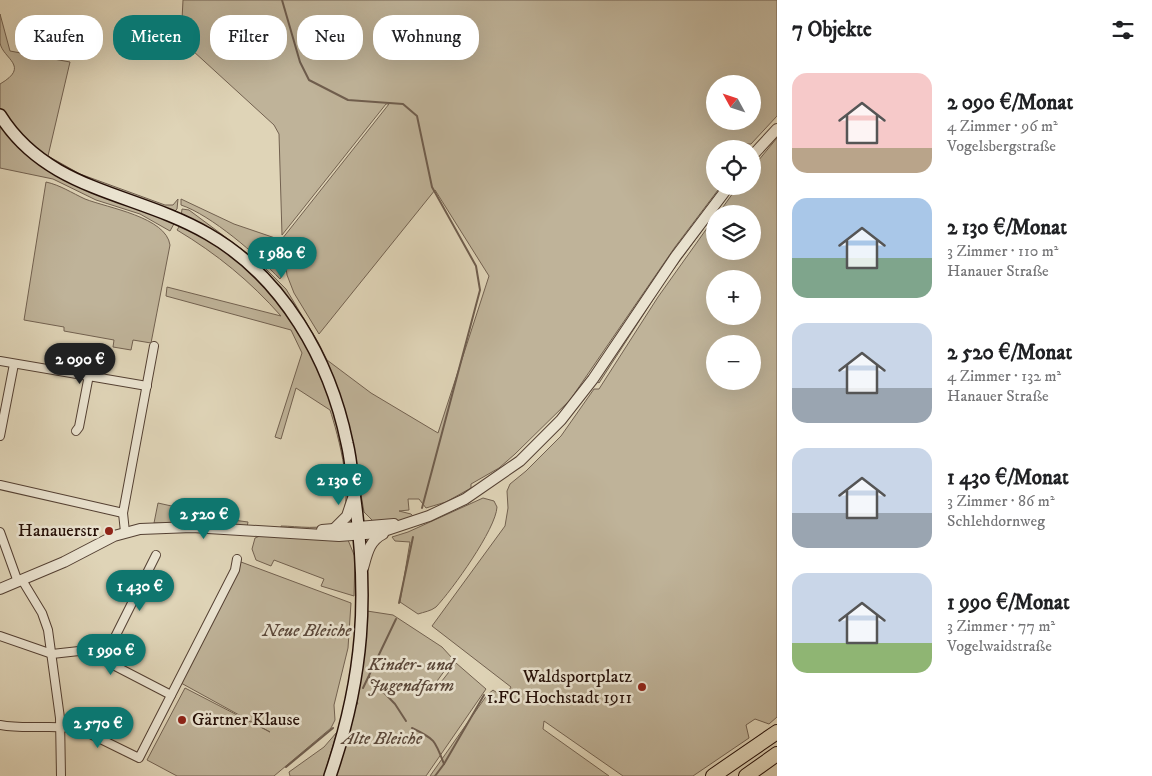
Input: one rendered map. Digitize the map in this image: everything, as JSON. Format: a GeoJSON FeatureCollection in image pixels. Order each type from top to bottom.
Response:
{"type":"FeatureCollection","features":[{"type":"Feature","properties":{"kind":"highway"},"geometry":{"type":"LineString","coordinates":[[714,776],[777,732]]}},
{"type":"Feature","properties":{"kind":"highway"},"geometry":{"type":"LineString","coordinates":[[746,776],[777,754]]}},
{"type":"Feature","properties":{"kind":"main road"},"geometry":{"type":"LineString","coordinates":[[0,115],[20,142],[54,169],[79,182],[167,214],[199,229],[232,250],[262,276],[293,315],[320,363],[338,410],[347,441],[360,531],[363,568],[363,609],[355,682],[345,726],[330,776]]}},
{"type":"Feature","properties":{"kind":"street"},"geometry":{"type":"LineString","coordinates":[[761,146],[777,129]]}},
{"type":"Feature","properties":{"kind":"street"},"geometry":{"type":"LineString","coordinates":[[363,568],[373,541],[390,530],[440,512],[479,491],[511,469],[542,442],[593,379],[676,256],[722,195]]}},
{"type":"Feature","properties":{"kind":"street"},"geometry":{"type":"LineString","coordinates":[[125,532],[123,513],[154,346]]}},
{"type":"Feature","properties":{"kind":"street"},"geometry":{"type":"LineString","coordinates":[[0,361],[147,386]]}},
{"type":"Feature","properties":{"kind":"street"},"geometry":{"type":"LineString","coordinates":[[0,436],[14,364]]}},
{"type":"Feature","properties":{"kind":"street"},"geometry":{"type":"LineString","coordinates":[[76,431],[79,427],[89,375]]}},
{"type":"Feature","properties":{"kind":"street"},"geometry":{"type":"LineString","coordinates":[[0,485],[123,513]]}},
{"type":"Feature","properties":{"kind":"street"},"geometry":{"type":"LineString","coordinates":[[335,528],[350,511],[354,490]]}},
{"type":"Feature","properties":{"kind":"street"},"geometry":{"type":"LineString","coordinates":[[0,589],[125,532],[151,527],[192,527],[339,536],[407,523]]}},
{"type":"Feature","properties":{"kind":"street"},"geometry":{"type":"LineString","coordinates":[[303,533],[335,528],[360,531],[390,530]]}},
{"type":"Feature","properties":{"kind":"street"},"geometry":{"type":"LineString","coordinates":[[0,532],[20,581],[45,619],[52,654],[60,727],[61,776]]}},
{"type":"Feature","properties":{"kind":"street"},"geometry":{"type":"LineString","coordinates":[[104,660],[156,555]]}},
{"type":"Feature","properties":{"kind":"street"},"geometry":{"type":"LineString","coordinates":[[0,725],[24,728],[60,727],[87,731],[139,758],[235,570],[236,559]]}},
{"type":"Feature","properties":{"kind":"street"},"geometry":{"type":"LineString","coordinates":[[0,636],[52,654],[82,651],[104,660],[171,695]]}},
{"type":"Feature","properties":{"kind":"green space"},"geometry":{"type":"Polygon","coordinates":[[[183,0],[777,0],[777,116],[755,140],[706,140],[706,195],[714,195],[675,247],[570,400],[515,454],[499,468],[471,484],[471,488],[446,502],[426,508],[419,499],[408,499],[409,510],[399,511],[411,514],[414,517],[396,522],[374,522],[364,512],[356,465],[341,409],[280,294],[181,217],[182,209],[189,210],[259,262],[286,289],[327,360],[371,393],[438,433],[489,276],[435,190],[319,334],[294,293],[287,275],[282,239],[389,104],[386,104],[282,235],[279,134],[274,125],[200,57],[200,15],[182,15],[183,0]]]}},
{"type":"Feature","properties":{"kind":"green space"},"geometry":{"type":"Polygon","coordinates":[[[0,14],[10,51],[15,52],[15,60],[59,60],[70,62],[48,156],[80,174],[165,205],[173,205],[178,199],[177,209],[173,213],[62,171],[10,125],[0,108],[0,84],[14,72],[14,67],[0,43],[0,14]]]}},
{"type":"Feature","properties":{"kind":"green space"},"geometry":{"type":"Polygon","coordinates":[[[0,125],[21,150],[46,169],[65,180],[175,222],[170,231],[140,214],[96,200],[53,179],[0,168],[0,125]]]}},
{"type":"Feature","properties":{"kind":"green space"},"geometry":{"type":"Polygon","coordinates":[[[777,138],[777,717],[769,724],[755,719],[746,725],[749,738],[693,776],[623,776],[544,721],[543,729],[609,776],[430,776],[487,695],[493,690],[504,698],[511,687],[432,626],[505,526],[508,508],[507,491],[510,484],[561,436],[594,389],[599,389],[658,297],[706,230],[706,260],[761,260],[761,205],[724,205],[732,195],[761,195],[761,157],[777,138]]]}},
{"type":"Feature","properties":{"kind":"green space"},"geometry":{"type":"Polygon","coordinates":[[[46,182],[85,199],[135,215],[158,227],[166,235],[170,245],[151,343],[133,340],[131,350],[113,347],[114,340],[64,331],[64,327],[24,320],[46,182]]]}},
{"type":"Feature","properties":{"kind":"green space"},"geometry":{"type":"Polygon","coordinates":[[[725,195],[728,195],[721,205],[718,205],[725,195]]]}},
{"type":"Feature","properties":{"kind":"green space"},"geometry":{"type":"Polygon","coordinates":[[[181,199],[234,224],[278,239],[280,279],[219,226],[206,217],[181,205],[181,199]]]}},
{"type":"Feature","properties":{"kind":"green space"},"geometry":{"type":"Polygon","coordinates":[[[706,221],[706,225],[667,278],[599,383],[595,380],[706,221]]]}},
{"type":"Feature","properties":{"kind":"green space"},"geometry":{"type":"Polygon","coordinates":[[[181,224],[232,256],[266,286],[291,318],[316,362],[335,409],[346,458],[348,483],[347,509],[344,518],[334,526],[311,531],[281,529],[281,526],[317,527],[330,525],[336,522],[343,514],[346,502],[346,486],[341,451],[330,410],[296,388],[281,439],[275,437],[302,353],[291,330],[166,296],[167,287],[281,316],[232,269],[177,230],[181,224]]]}},
{"type":"Feature","properties":{"kind":"green space"},"geometry":{"type":"Polygon","coordinates":[[[483,498],[494,501],[497,507],[495,517],[472,559],[443,599],[436,607],[418,614],[400,602],[410,542],[395,541],[392,537],[408,532],[483,498]]]}},
{"type":"Feature","properties":{"kind":"green space"},"geometry":{"type":"Polygon","coordinates":[[[158,503],[185,509],[195,515],[248,522],[247,527],[154,523],[158,503]]]}},
{"type":"Feature","properties":{"kind":"green space"},"geometry":{"type":"Polygon","coordinates":[[[260,536],[348,540],[355,557],[354,596],[321,586],[324,579],[274,560],[271,566],[256,560],[252,549],[255,538],[260,536]]]}},
{"type":"Feature","properties":{"kind":"green space","name":"Neue Bleiche"},"geometry":{"type":"Polygon","coordinates":[[[241,562],[351,603],[348,648],[334,705],[335,720],[331,728],[274,776],[177,776],[147,760],[185,688],[270,732],[181,683],[222,604],[241,562]]]}},
{"type":"Feature","properties":{"kind":"green space","name":"Kinder- und Jugendfarm"},"geometry":{"type":"Polygon","coordinates":[[[367,611],[393,615],[442,647],[453,659],[432,688],[434,691],[456,663],[486,689],[426,776],[335,776],[352,712],[358,703],[355,700],[367,611]]]}},
{"type":"Feature","properties":{"kind":"green space","name":"Alte Bleiche"},"geometry":{"type":"Polygon","coordinates":[[[337,732],[324,776],[290,776],[289,772],[324,747],[337,732]]]}},
{"type":"Feature","properties":{"kind":"waterway"},"geometry":{"type":"LineString","coordinates":[[282,0],[300,62],[309,80],[348,100],[403,104],[417,116],[432,187],[476,266],[480,290],[422,508]]}},
{"type":"Feature","properties":{"kind":"waterway"},"geometry":{"type":"LineString","coordinates":[[399,603],[413,537]]}},
{"type":"Feature","properties":{"kind":"waterway"},"geometry":{"type":"LineString","coordinates":[[363,688],[396,619]]}},
{"type":"Feature","properties":{"kind":"waterway"},"geometry":{"type":"LineString","coordinates":[[369,677],[395,704],[406,721]]}},
{"type":"Feature","properties":{"kind":"waterway"},"geometry":{"type":"LineString","coordinates":[[444,764],[484,695]]}},
{"type":"Feature","properties":{"kind":"waterway"},"geometry":{"type":"LineString","coordinates":[[286,767],[333,728]]}},
{"type":"Feature","properties":{"kind":"waterway"},"geometry":{"type":"LineString","coordinates":[[412,728],[430,738],[436,745],[444,764],[435,776]]}},
{"type":"Feature","properties":{"kind":"place","name":"Hanauerstr"},"geometry":{"type":"Point","coordinates":[109,531]}},
{"type":"Feature","properties":{"kind":"place","name":"Waldsportplatz 1.FC Hochstadt 1911"},"geometry":{"type":"Point","coordinates":[642,687]}},
{"type":"Feature","properties":{"kind":"place","name":"Gärtner Klause"},"geometry":{"type":"Point","coordinates":[182,720]}}]}
